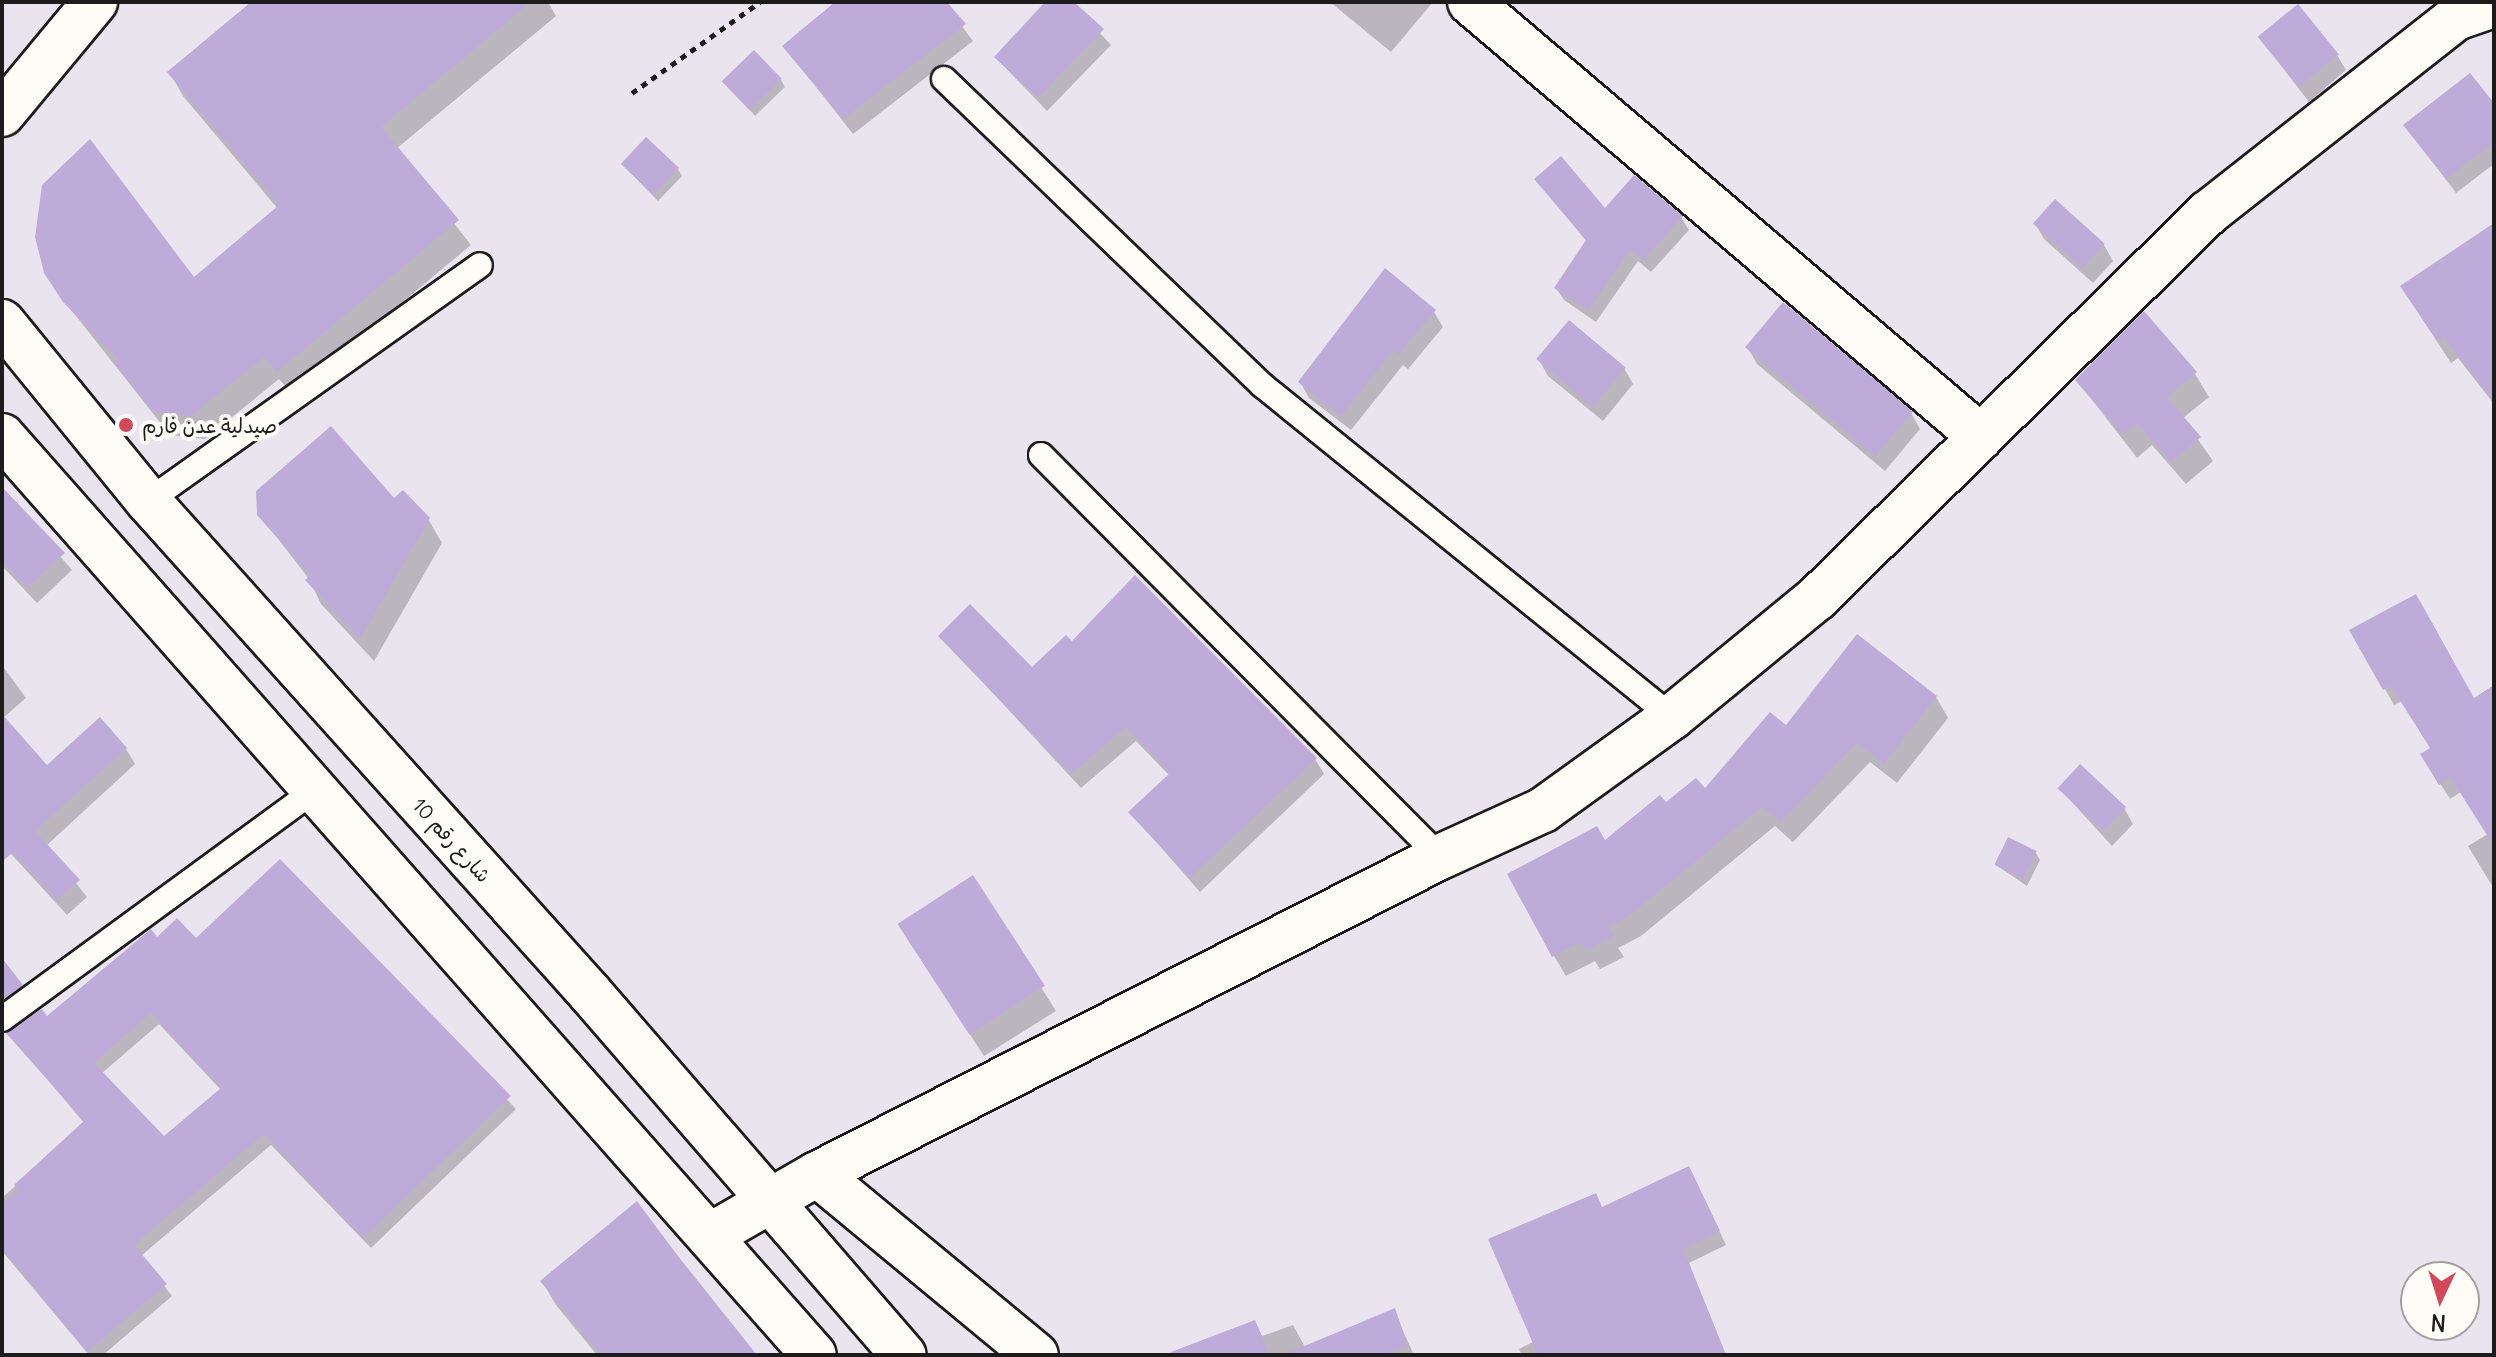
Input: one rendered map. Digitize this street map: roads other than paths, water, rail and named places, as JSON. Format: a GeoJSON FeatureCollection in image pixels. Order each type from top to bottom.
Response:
{"type":"FeatureCollection","features":[{"type":"Feature","properties":{"kind":"main road"},"geometry":{"type":"LineString","coordinates":[[2,114],[95,2]]}},
{"type":"Feature","properties":{"kind":"main road"},"geometry":{"type":"LineString","coordinates":[[1470,2],[1981,437]]}},
{"type":"Feature","properties":{"kind":"main road"},"geometry":{"type":"LineString","coordinates":[[711,1235],[817,1174],[1440,857],[1543,810],[1672,717],[1817,598],[2208,213],[2456,18],[2494,5]]}},
{"type":"Feature","properties":{"kind":"main road","name":"شارع رقم 10"},"geometry":{"type":"LineString","coordinates":[[2,322],[148,501],[770,1199],[904,1355]]}},
{"type":"Feature","properties":{"kind":"main road"},"geometry":{"type":"LineString","coordinates":[[2,436],[318,788],[814,1355]]}},
{"type":"Feature","properties":{"kind":"main road"},"geometry":{"type":"LineString","coordinates":[[817,1174],[1036,1355]]}},
{"type":"Feature","properties":{"kind":"lane"},"geometry":{"type":"LineString","coordinates":[[944,79],[1262,385],[1672,717]]}},
{"type":"Feature","properties":{"kind":"lane"},"geometry":{"type":"LineString","coordinates":[[148,501],[480,265]]}},
{"type":"Feature","properties":{"kind":"lane"},"geometry":{"type":"LineString","coordinates":[[1041,455],[1440,857]]}},
{"type":"Feature","properties":{"kind":"lane"},"geometry":{"type":"LineString","coordinates":[[2,1019],[318,788]]}},
{"type":"Feature","properties":{"kind":"place","name":"صيدلية عدن فارم"},"geometry":{"type":"Point","coordinates":[126,425]}}]}
